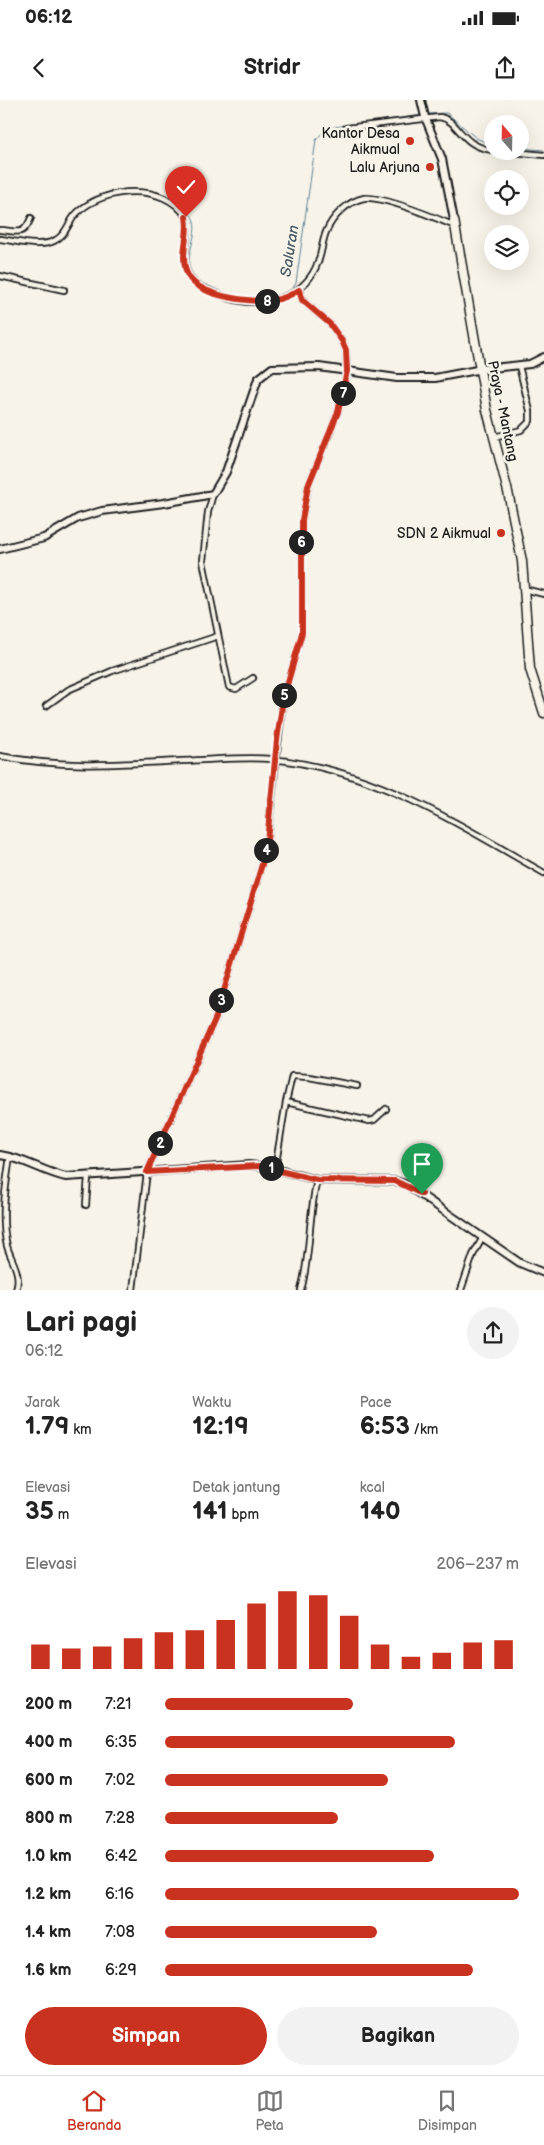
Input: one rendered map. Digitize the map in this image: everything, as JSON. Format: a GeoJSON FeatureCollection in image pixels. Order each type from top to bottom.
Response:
{"type":"FeatureCollection","features":[{"type":"Feature","properties":{"kind":"main road","name":"Praya - Mantang"},"geometry":{"type":"LineString","coordinates":[[454,223],[482,369],[487,410],[522,561],[530,669],[544,713]]}},
{"type":"Feature","properties":{"kind":"street","name":"Praya - Mantang"},"geometry":{"type":"LineString","coordinates":[[421,103],[442,160],[454,223]]}},
{"type":"Feature","properties":{"kind":"street"},"geometry":{"type":"LineString","coordinates":[[346,128],[426,118],[444,118],[464,139],[476,147],[484,148]]}},
{"type":"Feature","properties":{"kind":"street"},"geometry":{"type":"LineString","coordinates":[[529,154],[544,155]]}},
{"type":"Feature","properties":{"kind":"street"},"geometry":{"type":"LineString","coordinates":[[0,239],[38,244],[48,243],[60,237],[79,211],[94,201],[112,195],[149,193],[176,206],[186,217],[185,264],[189,276],[197,285],[244,301],[274,300],[299,290],[314,270],[326,232],[337,214],[350,204],[362,199],[378,199],[454,223]]}},
{"type":"Feature","properties":{"kind":"street"},"geometry":{"type":"LineString","coordinates":[[0,230],[22,232],[26,229],[31,218]]}},
{"type":"Feature","properties":{"kind":"street"},"geometry":{"type":"LineString","coordinates":[[0,276],[64,290]]}},
{"type":"Feature","properties":{"kind":"street"},"geometry":{"type":"LineString","coordinates":[[133,1290],[147,1172],[191,1074],[222,996],[266,851],[283,699],[302,633],[302,520],[308,486],[338,412],[347,371],[346,350],[339,336],[330,324],[302,300],[299,290]]}},
{"type":"Feature","properties":{"kind":"street"},"geometry":{"type":"LineString","coordinates":[[253,678],[236,688],[229,687],[203,561],[206,520],[213,494],[226,472],[258,379],[264,372],[280,367],[319,367],[381,377],[435,378],[482,369],[530,364],[544,357]]}},
{"type":"Feature","properties":{"kind":"street"},"geometry":{"type":"LineString","coordinates":[[494,436],[521,430],[530,421],[530,411],[519,366]]}},
{"type":"Feature","properties":{"kind":"street"},"geometry":{"type":"LineString","coordinates":[[0,549],[44,538],[78,518],[102,511],[213,494]]}},
{"type":"Feature","properties":{"kind":"street"},"geometry":{"type":"LineString","coordinates":[[524,589],[544,594]]}},
{"type":"Feature","properties":{"kind":"street"},"geometry":{"type":"LineString","coordinates":[[46,706],[68,690],[112,671],[218,636]]}},
{"type":"Feature","properties":{"kind":"street"},"geometry":{"type":"LineString","coordinates":[[0,756],[40,763],[73,764],[226,759],[276,760],[331,769],[398,792],[544,873]]}},
{"type":"Feature","properties":{"kind":"street"},"geometry":{"type":"LineString","coordinates":[[275,1169],[286,1102],[293,1076],[357,1086]]}},
{"type":"Feature","properties":{"kind":"street"},"geometry":{"type":"LineString","coordinates":[[286,1102],[369,1121],[374,1120],[386,1109]]}},
{"type":"Feature","properties":{"kind":"street"},"geometry":{"type":"LineString","coordinates":[[0,1155],[10,1156],[60,1176],[88,1176],[249,1165],[275,1169],[317,1180],[397,1182],[422,1194],[520,1263],[544,1273]]}},
{"type":"Feature","properties":{"kind":"street"},"geometry":{"type":"LineString","coordinates":[[10,1156],[4,1226],[8,1249],[17,1273],[18,1283],[16,1290]]}},
{"type":"Feature","properties":{"kind":"street"},"geometry":{"type":"LineString","coordinates":[[86,1205],[88,1176]]}},
{"type":"Feature","properties":{"kind":"street"},"geometry":{"type":"LineString","coordinates":[[301,1290],[306,1268],[310,1210],[317,1180]]}},
{"type":"Feature","properties":{"kind":"street"},"geometry":{"type":"LineString","coordinates":[[461,1290],[473,1255],[483,1237]]}},
{"type":"Feature","properties":{"kind":"waterway","name":"Saluran"},"geometry":{"type":"LineString","coordinates":[[427,114],[447,113],[476,138],[484,142]]}},
{"type":"Feature","properties":{"kind":"waterway","name":"Saluran"},"geometry":{"type":"LineString","coordinates":[[291,291],[296,283],[316,140],[324,131],[334,127],[423,115]]}},
{"type":"Feature","properties":{"kind":"waterway","name":"Saluran"},"geometry":{"type":"LineString","coordinates":[[529,149],[544,150]]}},
{"type":"Feature","properties":{"kind":"waterway","name":"Saluran"},"geometry":{"type":"LineString","coordinates":[[138,190],[159,193],[178,203],[192,217],[195,228],[189,268],[197,281],[217,291],[237,296],[257,298],[279,296]]}},
{"type":"Feature","properties":{"kind":"waterway","name":"Saluran"},"geometry":{"type":"LineString","coordinates":[[67,223],[83,204],[107,194]]}},
{"type":"Feature","properties":{"kind":"waterway","name":"Saluran"},"geometry":{"type":"LineString","coordinates":[[0,236],[29,241]]}},
{"type":"Feature","properties":{"kind":"place","name":"Kantor Desa Aikmual"},"geometry":{"type":"Point","coordinates":[410,141]}},
{"type":"Feature","properties":{"kind":"place","name":"Lalu Arjuna"},"geometry":{"type":"Point","coordinates":[430,167]}},
{"type":"Feature","properties":{"kind":"place","name":"SDN 2 Aikmual"},"geometry":{"type":"Point","coordinates":[501,533]}},
{"type":"Feature","properties":{"kind":"route"},"geometry":{"type":"LineString","coordinates":[[186,217],[185,264],[186,272],[192,281],[215,293],[244,301],[274,300],[299,290],[302,300],[307,306],[330,324],[342,341],[346,350],[347,371],[338,412],[308,486],[302,520],[300,555],[303,611],[302,633],[283,699],[266,851],[234,952],[216,1017],[147,1172],[249,1165],[334,1182],[395,1181],[405,1184],[422,1194]]}}]}
